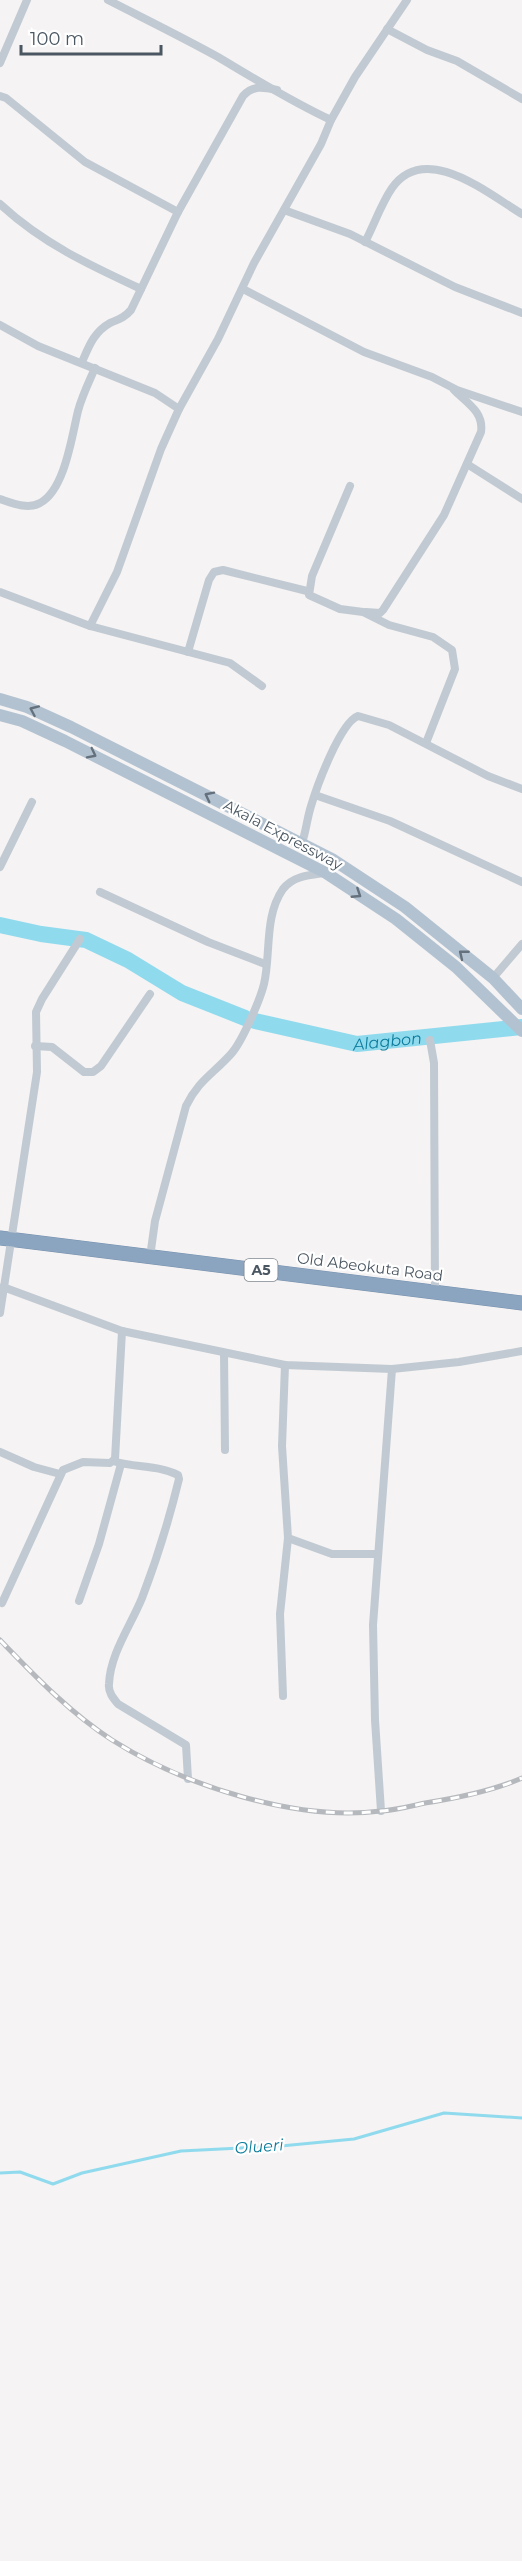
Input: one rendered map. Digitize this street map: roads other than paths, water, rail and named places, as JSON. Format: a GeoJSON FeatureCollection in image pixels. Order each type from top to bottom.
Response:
{"type":"FeatureCollection","features":[{"type":"Feature","properties":{"kind":"highway","name":"Old Abeokuta Road"},"geometry":{"type":"LineString","coordinates":[[5,1239],[522,1303]]}},
{"type":"Feature","properties":{"kind":"main road","name":"Akala Expressway"},"geometry":{"type":"LineString","coordinates":[[0,699],[27,707],[71,727],[332,859],[405,907],[493,978],[522,1008]]}},
{"type":"Feature","properties":{"kind":"main road","name":"Akala Expressway"},"geometry":{"type":"LineString","coordinates":[[0,715],[22,721],[65,741],[326,873],[396,920],[456,967],[522,1031]]}},
{"type":"Feature","properties":{"kind":"main road"},"geometry":{"type":"LineString","coordinates":[[326,873],[332,859]]}},
{"type":"Feature","properties":{"kind":"street"},"geometry":{"type":"LineString","coordinates":[[0,63],[27,0]]}},
{"type":"Feature","properties":{"kind":"street"},"geometry":{"type":"LineString","coordinates":[[108,0],[184,38],[277,90],[304,108],[331,120]]}},
{"type":"Feature","properties":{"kind":"street"},"geometry":{"type":"LineString","coordinates":[[90,626],[117,572],[179,409],[321,144],[331,120],[407,0]]}},
{"type":"Feature","properties":{"kind":"street"},"geometry":{"type":"LineString","coordinates":[[387,29],[427,50],[457,61],[522,99]]}},
{"type":"Feature","properties":{"kind":"street"},"geometry":{"type":"LineString","coordinates":[[82,362],[95,336],[106,326],[124,318],[141,289],[178,212],[243,96],[248,91],[261,87],[277,90]]}},
{"type":"Feature","properties":{"kind":"street"},"geometry":{"type":"LineString","coordinates":[[0,96],[85,162],[178,212]]}},
{"type":"Feature","properties":{"kind":"street"},"geometry":{"type":"LineString","coordinates":[[365,242],[392,189],[408,172],[418,168],[438,170],[454,175],[522,214]]}},
{"type":"Feature","properties":{"kind":"street"},"geometry":{"type":"LineString","coordinates":[[0,204],[36,234],[83,262],[141,289]]}},
{"type":"Feature","properties":{"kind":"street"},"geometry":{"type":"LineString","coordinates":[[284,210],[365,242],[455,287],[522,314]]}},
{"type":"Feature","properties":{"kind":"street"},"geometry":{"type":"LineString","coordinates":[[243,289],[364,352],[432,377],[451,387],[522,412]]}},
{"type":"Feature","properties":{"kind":"street"},"geometry":{"type":"LineString","coordinates":[[0,325],[38,346],[155,393],[179,409]]}},
{"type":"Feature","properties":{"kind":"street"},"geometry":{"type":"LineString","coordinates":[[0,499],[25,506],[41,503],[47,498],[68,458],[80,405],[95,368]]}},
{"type":"Feature","properties":{"kind":"street"},"geometry":{"type":"LineString","coordinates":[[188,652],[209,580],[214,572],[223,570],[308,591],[312,598],[334,608],[380,613],[383,610],[444,515],[482,432],[482,420],[451,387]]}},
{"type":"Feature","properties":{"kind":"street"},"geometry":{"type":"LineString","coordinates":[[467,464],[522,499]]}},
{"type":"Feature","properties":{"kind":"street"},"geometry":{"type":"LineString","coordinates":[[308,591],[350,486]]}},
{"type":"Feature","properties":{"kind":"street"},"geometry":{"type":"LineString","coordinates":[[0,592],[90,626],[230,663],[262,686]]}},
{"type":"Feature","properties":{"kind":"street"},"geometry":{"type":"LineString","coordinates":[[363,612],[388,625],[434,637],[452,650],[455,669],[426,743]]}},
{"type":"Feature","properties":{"kind":"street"},"geometry":{"type":"LineString","coordinates":[[302,843],[315,795],[328,763],[349,722],[354,717],[370,718],[388,724],[488,776],[522,789]]}},
{"type":"Feature","properties":{"kind":"street"},"geometry":{"type":"LineString","coordinates":[[315,795],[390,821],[522,882]]}},
{"type":"Feature","properties":{"kind":"street"},"geometry":{"type":"LineString","coordinates":[[0,867],[32,801]]}},
{"type":"Feature","properties":{"kind":"street"},"geometry":{"type":"LineString","coordinates":[[150,1257],[155,1221],[186,1106],[195,1088],[233,1052],[240,1042],[264,984],[272,917],[282,891],[292,880],[326,873]]}},
{"type":"Feature","properties":{"kind":"street"},"geometry":{"type":"LineString","coordinates":[[100,892],[208,942],[266,964]]}},
{"type":"Feature","properties":{"kind":"street"},"geometry":{"type":"LineString","coordinates":[[0,1313],[5,1239],[37,1072],[35,1046],[38,1006],[80,939]]}},
{"type":"Feature","properties":{"kind":"street"},"geometry":{"type":"LineString","coordinates":[[493,978],[522,944]]}},
{"type":"Feature","properties":{"kind":"street"},"geometry":{"type":"LineString","coordinates":[[35,1046],[52,1047],[84,1072],[93,1072],[101,1066],[150,994]]}},
{"type":"Feature","properties":{"kind":"street"},"geometry":{"type":"LineString","coordinates":[[430,1040],[435,1063],[435,1292]]}},
{"type":"Feature","properties":{"kind":"street"},"geometry":{"type":"LineString","coordinates":[[3,1287],[122,1331],[285,1365],[392,1369],[459,1362],[522,1351]]}},
{"type":"Feature","properties":{"kind":"street"},"geometry":{"type":"LineString","coordinates":[[79,1601],[99,1544],[117,1462],[122,1331]]}},
{"type":"Feature","properties":{"kind":"street"},"geometry":{"type":"LineString","coordinates":[[224,1353],[225,1450]]}},
{"type":"Feature","properties":{"kind":"street"},"geometry":{"type":"LineString","coordinates":[[283,1696],[280,1614],[288,1539],[282,1446],[285,1365]]}},
{"type":"Feature","properties":{"kind":"street"},"geometry":{"type":"LineString","coordinates":[[381,1811],[374,1697],[373,1625],[392,1369]]}},
{"type":"Feature","properties":{"kind":"street"},"geometry":{"type":"LineString","coordinates":[[0,1452],[34,1467],[60,1474]]}},
{"type":"Feature","properties":{"kind":"street"},"geometry":{"type":"LineString","coordinates":[[2,1604],[63,1470],[83,1462],[99,1464],[117,1462],[130,1467],[167,1469],[178,1475],[180,1479],[156,1562],[134,1618],[118,1648],[111,1670],[109,1690],[118,1704],[186,1745],[188,1779]]}},
{"type":"Feature","properties":{"kind":"street"},"geometry":{"type":"LineString","coordinates":[[288,1539],[332,1554],[378,1554]]}},
{"type":"Feature","properties":{"kind":"waterway","name":"Alagbon"},"geometry":{"type":"LineString","coordinates":[[0,925],[41,934],[86,940],[128,960],[182,993],[245,1018]]}},
{"type":"Feature","properties":{"kind":"waterway","name":"Alagbon"},"geometry":{"type":"LineString","coordinates":[[255,1021],[357,1044],[522,1027]]}},
{"type":"Feature","properties":{"kind":"waterway","name":"Olueri"},"geometry":{"type":"LineString","coordinates":[[0,2173],[20,2172],[53,2184],[82,2173],[181,2151],[281,2146],[354,2139],[444,2113],[522,2118]]}},
{"type":"Feature","properties":{"kind":"railway"},"geometry":{"type":"LineString","coordinates":[[0,1640],[67,1706],[112,1740],[172,1772],[241,1796],[313,1811],[348,1813],[381,1811],[475,1794],[522,1778]]}}]}
